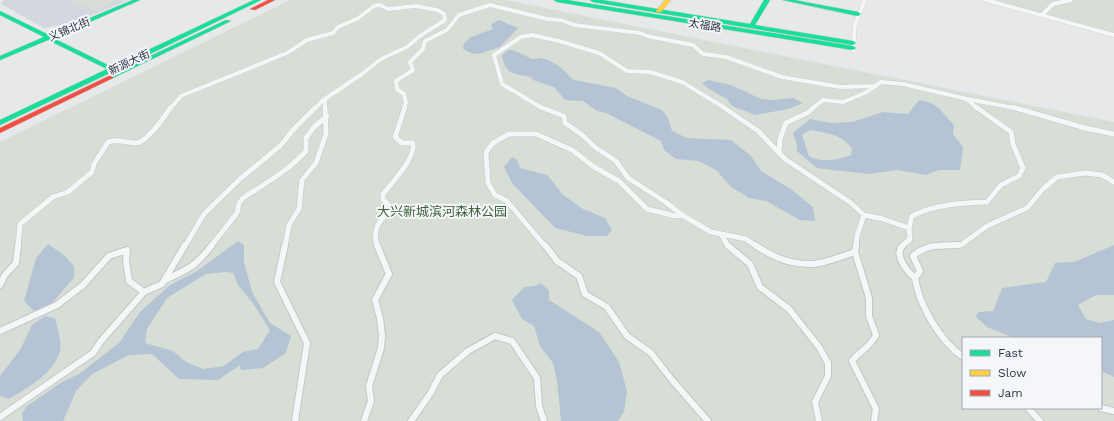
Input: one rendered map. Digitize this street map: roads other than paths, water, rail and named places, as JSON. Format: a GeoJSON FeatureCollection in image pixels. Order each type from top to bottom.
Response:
{"type":"FeatureCollection","features":[{"type":"Feature","properties":{"kind":"main road","name":"义锦北街"},"geometry":{"type":"LineString","coordinates":[[0,58],[137,0]]}},
{"type":"Feature","properties":{"kind":"main road","name":"新源大街"},"geometry":{"type":"LineString","coordinates":[[0,131],[258,0]]}},
{"type":"Feature","properties":{"kind":"main road","name":"新源大街"},"geometry":{"type":"LineString","coordinates":[[0,123],[272,0]]}},
{"type":"Feature","properties":{"kind":"main road","name":"太福路"},"geometry":{"type":"LineString","coordinates":[[557,0],[571,1],[853,47]]}},
{"type":"Feature","properties":{"kind":"main road","name":"太福路"},"geometry":{"type":"LineString","coordinates":[[594,0],[752,26],[853,47]]}},
{"type":"Feature","properties":{"kind":"main road"},"geometry":{"type":"LineString","coordinates":[[659,11],[668,0]]}},
{"type":"Feature","properties":{"kind":"main road"},"geometry":{"type":"LineString","coordinates":[[752,26],[767,0]]}},
{"type":"Feature","properties":{"kind":"main road"},"geometry":{"type":"LineString","coordinates":[[786,0],[858,14]]}},
{"type":"Feature","properties":{"kind":"main road"},"geometry":{"type":"LineString","coordinates":[[0,13],[116,71]]}},
{"type":"Feature","properties":{"kind":"street"},"geometry":{"type":"LineString","coordinates":[[853,47],[854,29],[858,14],[865,0]]}},
{"type":"Feature","properties":{"kind":"street"},"geometry":{"type":"LineString","coordinates":[[986,0],[1114,35]]}},
{"type":"Feature","properties":{"kind":"street"},"geometry":{"type":"LineString","coordinates":[[1042,15],[1053,4],[1072,0]]}},
{"type":"Feature","properties":{"kind":"street"},"geometry":{"type":"LineString","coordinates":[[0,284],[5,275],[16,262],[20,224],[53,198],[68,192],[92,172],[94,164],[108,142],[118,139],[137,143],[144,139],[181,96],[287,53],[307,40],[334,32],[338,27],[357,19],[374,6],[380,5],[388,9],[416,6],[437,10],[444,14],[445,20],[436,28],[420,36],[398,52],[381,59],[325,99],[292,131],[281,145],[240,179],[204,214],[162,284],[144,292],[101,341],[93,353],[0,417]]}},
{"type":"Feature","properties":{"kind":"street"},"geometry":{"type":"LineString","coordinates":[[364,421],[371,401],[369,386],[381,348],[382,336],[380,318],[375,300],[389,274],[379,255],[375,232],[378,224],[392,209],[383,199],[383,194],[401,173],[414,148],[413,143],[402,143],[395,138],[406,103],[404,94],[397,89],[396,81],[413,70],[410,62],[423,50],[425,41],[447,30],[459,16],[480,7],[497,6],[547,19],[561,20],[574,25],[640,32],[647,36],[693,45],[703,54],[726,57],[782,77],[840,87],[876,86]]}},
{"type":"Feature","properties":{"kind":"street"},"geometry":{"type":"LineString","coordinates":[[855,252],[814,264],[794,263],[771,256],[746,239],[711,232],[682,215],[667,203],[628,178],[616,161],[596,148],[581,134],[565,123],[564,116],[543,109],[502,84],[494,55],[521,37],[532,35],[559,41],[599,53],[627,71],[650,72],[682,82],[711,99],[758,131],[785,159],[851,203],[864,215],[883,219],[909,228]]}},
{"type":"Feature","properties":{"kind":"street"},"geometry":{"type":"LineString","coordinates":[[779,152],[780,138],[786,123],[809,112],[823,100],[843,102],[865,93],[881,82],[903,84],[967,99],[1010,107],[1085,128],[1114,134]]}},
{"type":"Feature","properties":{"kind":"street"},"geometry":{"type":"LineString","coordinates":[[295,421],[307,343],[277,282],[289,225],[299,209],[302,180],[316,163],[326,134],[327,116],[325,99]]}},
{"type":"Feature","properties":{"kind":"street"},"geometry":{"type":"LineString","coordinates":[[915,278],[906,270],[899,253],[900,248],[910,239],[909,228],[912,216],[919,211],[964,203],[988,202],[1000,185],[1019,176],[1023,168],[1013,144],[1011,132],[979,110],[967,99]]}},
{"type":"Feature","properties":{"kind":"street"},"geometry":{"type":"LineString","coordinates":[[164,280],[192,267],[200,260],[237,213],[239,202],[277,177],[300,159],[306,151],[306,138],[314,127],[327,116]]}},
{"type":"Feature","properties":{"kind":"street"},"geometry":{"type":"LineString","coordinates":[[682,215],[675,216],[647,209],[619,181],[594,167],[572,150],[536,134],[509,134],[493,143],[486,152],[488,183],[495,195],[507,201],[518,215],[527,223],[557,261],[579,276],[585,294],[607,307],[627,336],[651,353],[672,380],[708,421]]}},
{"type":"Feature","properties":{"kind":"street"},"geometry":{"type":"LineString","coordinates":[[962,356],[949,344],[920,300],[916,288],[915,278],[920,271],[913,256],[919,250],[930,246],[961,245],[987,226],[1027,208],[1043,189],[1057,177],[1085,173],[1102,175],[1114,182]]}},
{"type":"Feature","properties":{"kind":"street"},"geometry":{"type":"LineString","coordinates":[[864,215],[857,236],[855,252],[869,298],[870,316],[876,335],[872,345],[858,353],[852,361],[876,409],[874,421]]}},
{"type":"Feature","properties":{"kind":"street"},"geometry":{"type":"LineString","coordinates":[[721,234],[728,246],[750,264],[760,287],[789,309],[819,347],[828,363],[828,376],[815,402],[819,421]]}},
{"type":"Feature","properties":{"kind":"street"},"geometry":{"type":"LineString","coordinates":[[0,331],[56,304],[82,285],[108,256],[127,250],[126,261],[129,281],[144,292]]}},
{"type":"Feature","properties":{"kind":"street"},"geometry":{"type":"LineString","coordinates":[[411,421],[430,394],[440,376],[468,351],[495,336],[512,341],[537,378],[539,406],[544,421]]}},
{"type":"Feature","properties":{"kind":"street"},"geometry":{"type":"LineString","coordinates":[[1102,408],[1114,411]]}},
{"type":"Feature","properties":{"kind":"street"},"geometry":{"type":"LineString","coordinates":[[1029,409],[1040,421]]}},
{"type":"Feature","properties":{"kind":"water"},"geometry":{"type":"Polygon","coordinates":[[[499,20],[518,28],[500,47],[482,53],[473,54],[463,49],[464,43],[471,37],[493,29],[491,24],[499,20]]]}},
{"type":"Feature","properties":{"kind":"water"},"geometry":{"type":"Polygon","coordinates":[[[509,50],[513,50],[532,59],[540,58],[548,60],[559,66],[574,80],[616,88],[627,96],[662,110],[668,118],[672,131],[687,138],[731,140],[751,156],[761,171],[792,190],[813,207],[815,221],[800,220],[766,201],[749,198],[731,187],[716,170],[698,161],[676,159],[664,150],[661,141],[606,113],[597,111],[583,101],[565,100],[554,87],[533,80],[531,77],[511,72],[505,66],[502,55],[509,50]]]}},
{"type":"Feature","properties":{"kind":"water"},"geometry":{"type":"Polygon","coordinates":[[[708,80],[731,85],[761,99],[772,100],[793,98],[803,103],[788,109],[755,115],[732,106],[727,99],[709,89],[702,83],[708,80]]]}},
{"type":"Feature","properties":{"kind":"water"},"geometry":{"type":"Polygon","coordinates":[[[919,100],[931,103],[942,112],[954,125],[953,134],[963,147],[960,170],[939,170],[926,175],[897,170],[869,174],[832,170],[817,168],[797,151],[797,145],[793,133],[810,119],[831,123],[852,122],[883,112],[908,114],[919,100]],[[810,130],[802,135],[809,156],[819,160],[830,160],[851,155],[852,149],[844,140],[828,133],[810,130]]]}},
{"type":"Feature","properties":{"kind":"water"},"geometry":{"type":"Polygon","coordinates":[[[512,157],[517,160],[520,168],[547,175],[562,194],[583,209],[605,218],[612,230],[607,236],[587,236],[555,228],[512,183],[504,167],[512,157]]]}},
{"type":"Feature","properties":{"kind":"water"},"geometry":{"type":"Polygon","coordinates":[[[238,241],[244,245],[244,262],[252,292],[270,323],[291,336],[286,353],[263,368],[241,370],[240,365],[218,380],[179,379],[152,354],[129,355],[92,374],[76,391],[63,421],[23,421],[22,414],[27,406],[62,382],[79,374],[119,343],[140,312],[170,285],[197,271],[238,241]],[[226,272],[206,274],[167,298],[147,329],[145,343],[173,351],[186,362],[203,369],[224,366],[243,352],[258,349],[270,330],[252,302],[238,285],[233,273],[226,272]]]}},
{"type":"Feature","properties":{"kind":"water"},"geometry":{"type":"Polygon","coordinates":[[[48,244],[65,256],[74,266],[74,278],[51,304],[34,311],[24,301],[36,258],[48,244]]]}},
{"type":"Feature","properties":{"kind":"water"},"geometry":{"type":"Polygon","coordinates":[[[1114,245],[1114,295],[1096,295],[1078,305],[1086,319],[1100,323],[1114,320],[1114,377],[1102,371],[1102,337],[1012,337],[987,327],[976,317],[978,312],[993,311],[1002,288],[1046,282],[1055,263],[1074,262],[1114,245]]]}},
{"type":"Feature","properties":{"kind":"water"},"geometry":{"type":"Polygon","coordinates":[[[540,283],[549,290],[549,300],[599,332],[619,362],[627,391],[624,412],[618,421],[561,421],[557,381],[553,363],[540,346],[534,326],[522,319],[512,300],[524,287],[535,286],[540,283]]]}},
{"type":"Feature","properties":{"kind":"water"},"geometry":{"type":"Polygon","coordinates":[[[45,316],[55,318],[60,343],[60,351],[57,359],[46,374],[24,390],[9,399],[0,396],[0,376],[20,350],[32,325],[45,316]]]}},
{"type":"Feature","properties":{"kind":"park label","name":"大兴新城滨河森林公园"},"geometry":{"type":"Point","coordinates":[442,211]}}]}
